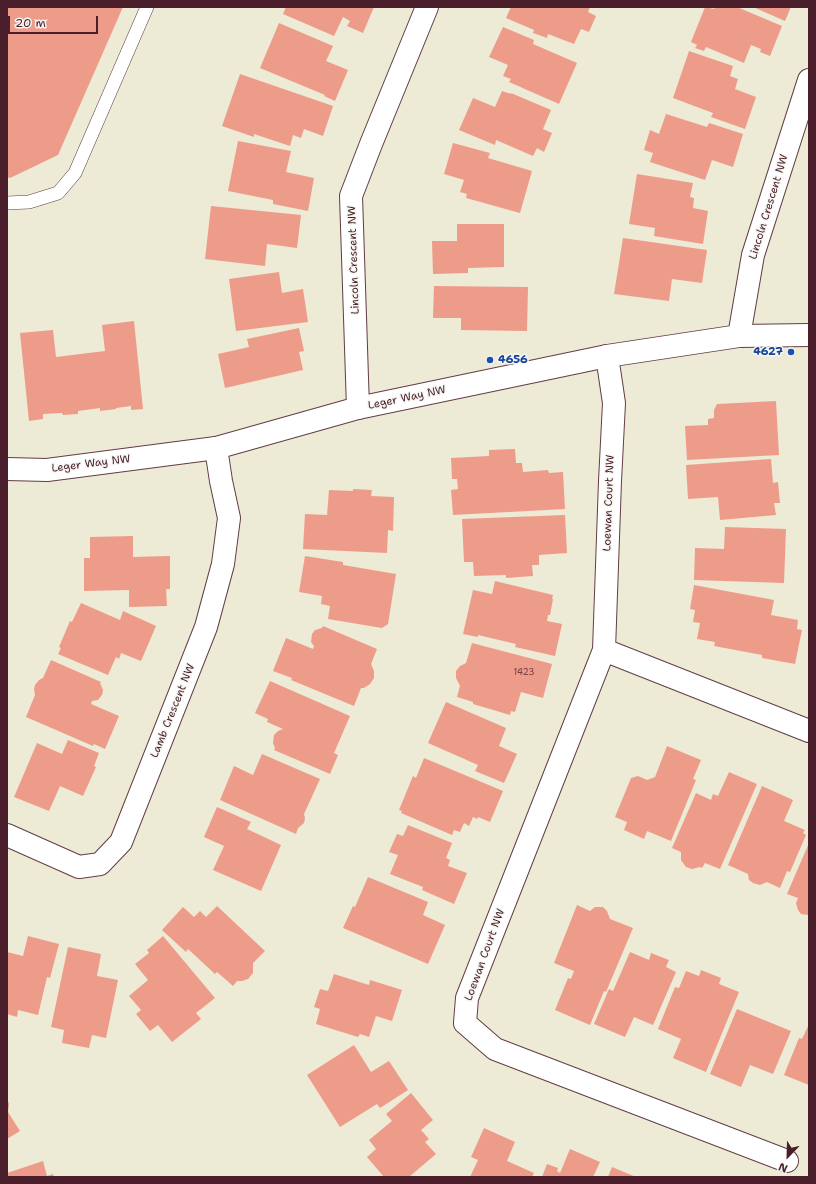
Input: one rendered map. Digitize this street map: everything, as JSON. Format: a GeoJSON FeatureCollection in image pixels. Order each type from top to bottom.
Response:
{"type":"FeatureCollection","features":[{"type":"Feature","properties":{"kind":"street","name":"Lincoln Crescent NW"},"geometry":{"type":"LineString","coordinates":[[358,408],[351,196],[428,7]]}},
{"type":"Feature","properties":{"kind":"street","name":"Lincoln Crescent NW"},"geometry":{"type":"LineString","coordinates":[[738,336],[753,255],[809,80]]}},
{"type":"Feature","properties":{"kind":"street","name":"Leger Way NW"},"geometry":{"type":"LineString","coordinates":[[7,469],[47,470],[216,448],[358,408],[607,356],[738,336],[809,335]]}},
{"type":"Feature","properties":{"kind":"street","name":"Loewan Court NW"},"geometry":{"type":"LineString","coordinates":[[607,356],[614,403],[604,650],[467,998],[465,1022],[495,1049],[787,1161]]}},
{"type":"Feature","properties":{"kind":"street","name":"Lamb Crescent NW"},"geometry":{"type":"LineString","coordinates":[[7,835],[79,867],[100,864],[121,842],[206,627],[223,564],[229,518],[216,448]]}},
{"type":"Feature","properties":{"kind":"street"},"geometry":{"type":"LineString","coordinates":[[604,650],[809,731]]}},
{"type":"Feature","properties":{"kind":"lane"},"geometry":{"type":"LineString","coordinates":[[7,203],[29,202],[58,193],[75,173],[147,7]]}},
{"type":"Feature","properties":{"kind":"building"},"geometry":{"type":"Polygon","coordinates":[[[7,7],[123,7],[58,155],[10,178],[7,177],[7,7]]]}},
{"type":"Feature","properties":{"kind":"building"},"geometry":{"type":"Polygon","coordinates":[[[286,7],[374,7],[363,33],[347,26],[350,21],[343,17],[334,36],[283,14],[286,7]]]}},
{"type":"Feature","properties":{"kind":"building"},"geometry":{"type":"Polygon","coordinates":[[[511,7],[590,7],[588,12],[596,16],[589,32],[581,29],[574,44],[548,34],[547,38],[533,33],[534,30],[506,18],[511,7]]]}},
{"type":"Feature","properties":{"kind":"building"},"geometry":{"type":"Polygon","coordinates":[[[705,7],[714,9],[715,7],[737,7],[782,26],[770,56],[760,52],[761,49],[751,45],[744,63],[706,47],[704,51],[695,48],[697,45],[691,42],[705,7]]]}},
{"type":"Feature","properties":{"kind":"building"},"geometry":{"type":"Polygon","coordinates":[[[753,7],[791,7],[785,21],[753,7]]]}},
{"type":"Feature","properties":{"kind":"building"},"geometry":{"type":"Polygon","coordinates":[[[279,23],[333,46],[326,61],[348,70],[335,101],[324,96],[325,95],[260,68],[279,23]]]}},
{"type":"Feature","properties":{"kind":"building"},"geometry":{"type":"Polygon","coordinates":[[[503,27],[534,40],[533,44],[577,63],[559,104],[509,82],[511,79],[503,76],[508,65],[489,57],[503,27]]]}},
{"type":"Feature","properties":{"kind":"building"},"geometry":{"type":"Polygon","coordinates":[[[689,51],[733,66],[730,76],[738,79],[735,89],[756,97],[745,129],[711,117],[713,113],[673,98],[689,51]]]}},
{"type":"Feature","properties":{"kind":"building"},"geometry":{"type":"Polygon","coordinates":[[[240,74],[333,106],[323,136],[304,129],[301,138],[293,135],[290,146],[254,134],[254,137],[222,126],[240,74]]]}},
{"type":"Feature","properties":{"kind":"building"},"geometry":{"type":"Polygon","coordinates":[[[502,91],[511,93],[551,110],[543,129],[552,133],[544,152],[537,148],[533,156],[496,140],[495,145],[459,130],[473,98],[495,107],[502,91]]]}},
{"type":"Feature","properties":{"kind":"building"},"geometry":{"type":"Polygon","coordinates":[[[666,114],[707,127],[709,123],[743,134],[733,167],[712,160],[705,180],[650,162],[653,153],[644,150],[650,130],[659,134],[666,114]]]}},
{"type":"Feature","properties":{"kind":"building"},"geometry":{"type":"Polygon","coordinates":[[[238,141],[291,151],[286,172],[314,178],[308,211],[273,204],[273,200],[228,191],[238,141]]]}},
{"type":"Feature","properties":{"kind":"building"},"geometry":{"type":"Polygon","coordinates":[[[453,143],[490,153],[488,158],[532,171],[520,213],[466,198],[467,194],[460,192],[464,180],[444,174],[453,143]]]}},
{"type":"Feature","properties":{"kind":"building"},"geometry":{"type":"Polygon","coordinates":[[[637,174],[693,183],[690,197],[694,198],[693,208],[708,211],[703,244],[654,236],[655,228],[629,224],[637,174]]]}},
{"type":"Feature","properties":{"kind":"building"},"geometry":{"type":"Polygon","coordinates":[[[211,206],[301,215],[297,248],[267,244],[265,266],[205,259],[211,206]]]}},
{"type":"Feature","properties":{"kind":"building"},"geometry":{"type":"Polygon","coordinates":[[[457,224],[504,224],[504,267],[468,268],[468,273],[433,274],[432,241],[457,241],[457,224]]]}},
{"type":"Feature","properties":{"kind":"building"},"geometry":{"type":"Polygon","coordinates":[[[623,238],[707,250],[702,283],[672,279],[669,301],[614,294],[623,238]]]}},
{"type":"Feature","properties":{"kind":"building"},"geometry":{"type":"Polygon","coordinates":[[[279,272],[282,293],[303,289],[308,322],[236,331],[229,279],[279,272]]]}},
{"type":"Feature","properties":{"kind":"building"},"geometry":{"type":"Polygon","coordinates":[[[434,286],[528,287],[527,331],[461,330],[461,318],[433,318],[434,286]]]}},
{"type":"Feature","properties":{"kind":"building"},"geometry":{"type":"Polygon","coordinates":[[[134,321],[143,409],[131,410],[131,406],[100,411],[100,408],[78,411],[78,414],[43,414],[43,419],[29,421],[20,333],[53,330],[56,357],[105,351],[102,325],[134,321]]]}},
{"type":"Feature","properties":{"kind":"building"},"geometry":{"type":"Polygon","coordinates":[[[299,328],[304,351],[299,352],[303,370],[225,388],[218,354],[249,347],[247,339],[299,328]]]}},
{"type":"Feature","properties":{"kind":"building"},"geometry":{"type":"Polygon","coordinates":[[[776,401],[779,455],[687,460],[685,426],[708,425],[708,419],[714,418],[714,410],[717,404],[776,401]]]}},
{"type":"Feature","properties":{"kind":"building"},"geometry":{"type":"Polygon","coordinates":[[[515,449],[516,463],[522,463],[523,472],[548,470],[549,473],[563,472],[565,509],[453,515],[451,490],[458,489],[457,479],[452,479],[451,458],[489,456],[489,450],[515,449]]]}},
{"type":"Feature","properties":{"kind":"building"},"geometry":{"type":"Polygon","coordinates":[[[771,459],[773,483],[778,482],[780,503],[774,503],[776,515],[720,520],[718,497],[688,499],[686,465],[771,459]]]}},
{"type":"Feature","properties":{"kind":"building"},"geometry":{"type":"Polygon","coordinates":[[[353,489],[372,490],[371,496],[394,497],[393,531],[388,530],[387,553],[303,549],[305,514],[327,515],[329,490],[353,491],[353,489]]]}},
{"type":"Feature","properties":{"kind":"building"},"geometry":{"type":"Polygon","coordinates":[[[565,515],[567,553],[539,555],[539,565],[532,565],[533,576],[506,578],[506,575],[474,576],[473,562],[464,562],[462,519],[565,515]]]}},
{"type":"Feature","properties":{"kind":"building"},"geometry":{"type":"Polygon","coordinates":[[[725,527],[786,529],[784,583],[694,580],[695,548],[724,549],[725,527]]]}},
{"type":"Feature","properties":{"kind":"building"},"geometry":{"type":"Polygon","coordinates":[[[133,536],[133,557],[170,556],[170,589],[166,589],[167,606],[129,607],[129,590],[84,591],[84,558],[90,558],[90,537],[133,536]]]}},
{"type":"Feature","properties":{"kind":"building"},"geometry":{"type":"Polygon","coordinates":[[[305,556],[343,562],[343,565],[396,574],[388,624],[382,628],[328,619],[330,606],[321,604],[322,596],[299,592],[305,556]]]}},
{"type":"Feature","properties":{"kind":"building"},"geometry":{"type":"Polygon","coordinates":[[[495,581],[553,595],[550,615],[548,615],[547,621],[562,624],[555,656],[515,647],[516,644],[478,635],[478,637],[463,634],[473,590],[492,594],[495,581]]]}},
{"type":"Feature","properties":{"kind":"building"},"geometry":{"type":"Polygon","coordinates":[[[694,585],[774,600],[771,615],[798,620],[797,629],[802,630],[795,664],[762,658],[762,655],[714,646],[715,642],[697,639],[700,623],[693,622],[695,610],[690,609],[694,585]]]}},
{"type":"Feature","properties":{"kind":"building"},"geometry":{"type":"Polygon","coordinates":[[[81,603],[120,620],[123,611],[156,626],[141,661],[121,653],[119,659],[116,657],[108,675],[58,654],[61,648],[59,647],[70,621],[72,622],[81,603]]]}},
{"type":"Feature","properties":{"kind":"building"},"geometry":{"type":"Polygon","coordinates":[[[323,626],[377,649],[371,664],[374,671],[374,678],[370,684],[364,688],[361,688],[354,706],[273,671],[286,638],[313,649],[314,646],[311,642],[312,634],[315,630],[322,628],[323,626]]]}},
{"type":"Feature","properties":{"kind":"building"},"geometry":{"type":"Polygon","coordinates":[[[472,643],[552,664],[543,698],[521,692],[515,712],[511,711],[510,715],[473,704],[473,702],[457,697],[460,686],[456,678],[456,671],[460,666],[466,663],[472,643]]]}},
{"type":"Feature","properties":{"kind":"building"},"geometry":{"type":"Polygon","coordinates":[[[51,660],[101,682],[100,683],[103,690],[102,695],[98,700],[92,701],[91,704],[119,716],[105,749],[94,744],[93,746],[26,717],[35,695],[35,685],[43,678],[51,660]]]}},
{"type":"Feature","properties":{"kind":"building"},"geometry":{"type":"Polygon","coordinates":[[[270,681],[350,716],[334,753],[338,755],[330,774],[274,750],[274,735],[283,729],[267,722],[268,719],[255,713],[270,681]]]}},
{"type":"Feature","properties":{"kind":"building"},"geometry":{"type":"Polygon","coordinates":[[[446,702],[506,728],[499,746],[517,754],[504,783],[475,771],[478,765],[428,743],[446,702]]]}},
{"type":"Feature","properties":{"kind":"building"},"geometry":{"type":"Polygon","coordinates":[[[68,740],[99,753],[94,766],[96,767],[83,796],[60,786],[49,811],[14,797],[37,743],[62,754],[68,740]]]}},
{"type":"Feature","properties":{"kind":"building"},"geometry":{"type":"Polygon","coordinates":[[[667,746],[701,760],[693,779],[696,780],[671,841],[647,831],[644,839],[624,830],[627,822],[615,817],[631,778],[638,776],[647,780],[655,777],[667,746]]]}},
{"type":"Feature","properties":{"kind":"building"},"geometry":{"type":"Polygon","coordinates":[[[262,754],[320,779],[304,814],[304,823],[298,828],[296,834],[220,800],[234,766],[253,775],[262,754]]]}},
{"type":"Feature","properties":{"kind":"building"},"geometry":{"type":"Polygon","coordinates":[[[424,758],[503,791],[490,822],[478,817],[477,819],[473,817],[469,826],[464,823],[460,832],[454,830],[452,835],[401,813],[402,811],[399,810],[413,776],[416,778],[424,758]]]}},
{"type":"Feature","properties":{"kind":"building"},"geometry":{"type":"Polygon","coordinates":[[[729,772],[757,784],[720,869],[705,863],[702,868],[692,869],[686,867],[681,860],[681,852],[672,848],[696,793],[711,800],[713,794],[718,796],[729,772]]]}},
{"type":"Feature","properties":{"kind":"building"},"geometry":{"type":"Polygon","coordinates":[[[762,786],[793,800],[784,821],[805,830],[803,833],[806,835],[790,872],[787,871],[780,888],[767,882],[760,885],[753,883],[749,880],[748,874],[728,865],[762,786]]]}},
{"type":"Feature","properties":{"kind":"building"},"geometry":{"type":"Polygon","coordinates":[[[217,807],[251,822],[247,829],[281,845],[261,891],[213,870],[224,846],[204,837],[217,807]]]}},
{"type":"Feature","properties":{"kind":"building"},"geometry":{"type":"Polygon","coordinates":[[[408,825],[452,843],[446,858],[450,860],[448,866],[467,873],[454,904],[422,890],[423,887],[390,874],[398,855],[389,852],[397,834],[403,836],[408,825]]]}},
{"type":"Feature","properties":{"kind":"building"},"geometry":{"type":"Polygon","coordinates":[[[809,843],[808,915],[801,914],[798,910],[796,903],[798,898],[787,894],[809,843]]]}},
{"type":"Feature","properties":{"kind":"building"},"geometry":{"type":"Polygon","coordinates":[[[368,877],[428,902],[423,915],[445,925],[428,964],[343,928],[353,906],[355,907],[368,877]]]}},
{"type":"Feature","properties":{"kind":"building"},"geometry":{"type":"Polygon","coordinates":[[[577,905],[590,911],[595,907],[603,907],[607,911],[610,919],[633,928],[606,992],[604,991],[590,1025],[555,1010],[568,978],[571,979],[574,971],[554,963],[577,905]]]}},
{"type":"Feature","properties":{"kind":"building"},"geometry":{"type":"Polygon","coordinates":[[[217,906],[265,951],[253,963],[253,973],[248,979],[237,981],[233,986],[217,972],[215,974],[188,949],[186,952],[162,930],[183,907],[194,917],[200,911],[206,917],[217,906]]]}},
{"type":"Feature","properties":{"kind":"building"},"geometry":{"type":"Polygon","coordinates":[[[28,936],[59,944],[50,978],[47,977],[38,1015],[18,1010],[17,1017],[7,1014],[7,952],[23,956],[28,936]]]}},
{"type":"Feature","properties":{"kind":"building"},"geometry":{"type":"Polygon","coordinates":[[[163,936],[215,998],[196,1013],[201,1019],[172,1042],[158,1025],[150,1031],[136,1014],[141,1010],[129,996],[148,980],[135,964],[149,953],[147,950],[163,936]]]}},
{"type":"Feature","properties":{"kind":"building"},"geometry":{"type":"Polygon","coordinates":[[[68,947],[101,954],[97,976],[118,980],[106,1038],[92,1035],[89,1048],[62,1043],[64,1030],[51,1027],[68,947]]]}},
{"type":"Feature","properties":{"kind":"building"},"geometry":{"type":"Polygon","coordinates":[[[630,952],[649,960],[651,953],[669,960],[666,967],[676,972],[653,1025],[634,1017],[625,1037],[594,1024],[609,989],[613,991],[630,952]]]}},
{"type":"Feature","properties":{"kind":"building"},"geometry":{"type":"Polygon","coordinates":[[[701,970],[721,978],[719,984],[739,992],[706,1072],[673,1058],[681,1039],[658,1029],[675,987],[679,988],[686,971],[699,976],[701,970]]]}},
{"type":"Feature","properties":{"kind":"building"},"geometry":{"type":"Polygon","coordinates":[[[334,974],[369,985],[370,980],[402,990],[392,1021],[376,1016],[369,1037],[360,1034],[358,1037],[316,1024],[320,1009],[314,1007],[320,989],[328,991],[334,974]]]}},
{"type":"Feature","properties":{"kind":"building"},"geometry":{"type":"Polygon","coordinates":[[[737,1009],[791,1031],[773,1074],[750,1065],[741,1087],[710,1074],[737,1009]]]}},
{"type":"Feature","properties":{"kind":"building"},"geometry":{"type":"Polygon","coordinates":[[[809,1024],[809,1085],[784,1075],[799,1038],[802,1039],[809,1024]]]}},
{"type":"Feature","properties":{"kind":"building"},"geometry":{"type":"Polygon","coordinates":[[[354,1045],[371,1072],[389,1061],[408,1090],[380,1108],[377,1104],[340,1127],[307,1075],[354,1045]]]}},
{"type":"Feature","properties":{"kind":"building"},"geometry":{"type":"Polygon","coordinates":[[[411,1093],[433,1120],[421,1130],[429,1139],[425,1142],[436,1154],[409,1177],[384,1177],[367,1157],[376,1149],[369,1140],[392,1121],[386,1114],[411,1093]]]}},
{"type":"Feature","properties":{"kind":"building"},"geometry":{"type":"Polygon","coordinates":[[[7,1098],[9,1104],[8,1112],[20,1131],[7,1139],[7,1098]]]}},
{"type":"Feature","properties":{"kind":"building"},"geometry":{"type":"Polygon","coordinates":[[[484,1128],[515,1142],[507,1161],[534,1173],[532,1177],[470,1177],[478,1160],[471,1157],[484,1128]]]}},
{"type":"Feature","properties":{"kind":"building"},"geometry":{"type":"Polygon","coordinates":[[[570,1149],[600,1162],[593,1177],[542,1177],[547,1164],[558,1168],[557,1171],[560,1173],[570,1149]]]}},
{"type":"Feature","properties":{"kind":"building"},"geometry":{"type":"Polygon","coordinates":[[[43,1161],[47,1176],[53,1174],[54,1177],[7,1177],[7,1173],[43,1161]]]}},
{"type":"Feature","properties":{"kind":"building"},"geometry":{"type":"Polygon","coordinates":[[[612,1167],[636,1177],[608,1177],[612,1167]]]}},
{"type":"Feature","properties":{"kind":"place","name":"4627"},"geometry":{"type":"Point","coordinates":[791,352]}},
{"type":"Feature","properties":{"kind":"place","name":"4656"},"geometry":{"type":"Point","coordinates":[490,360]}}]}
